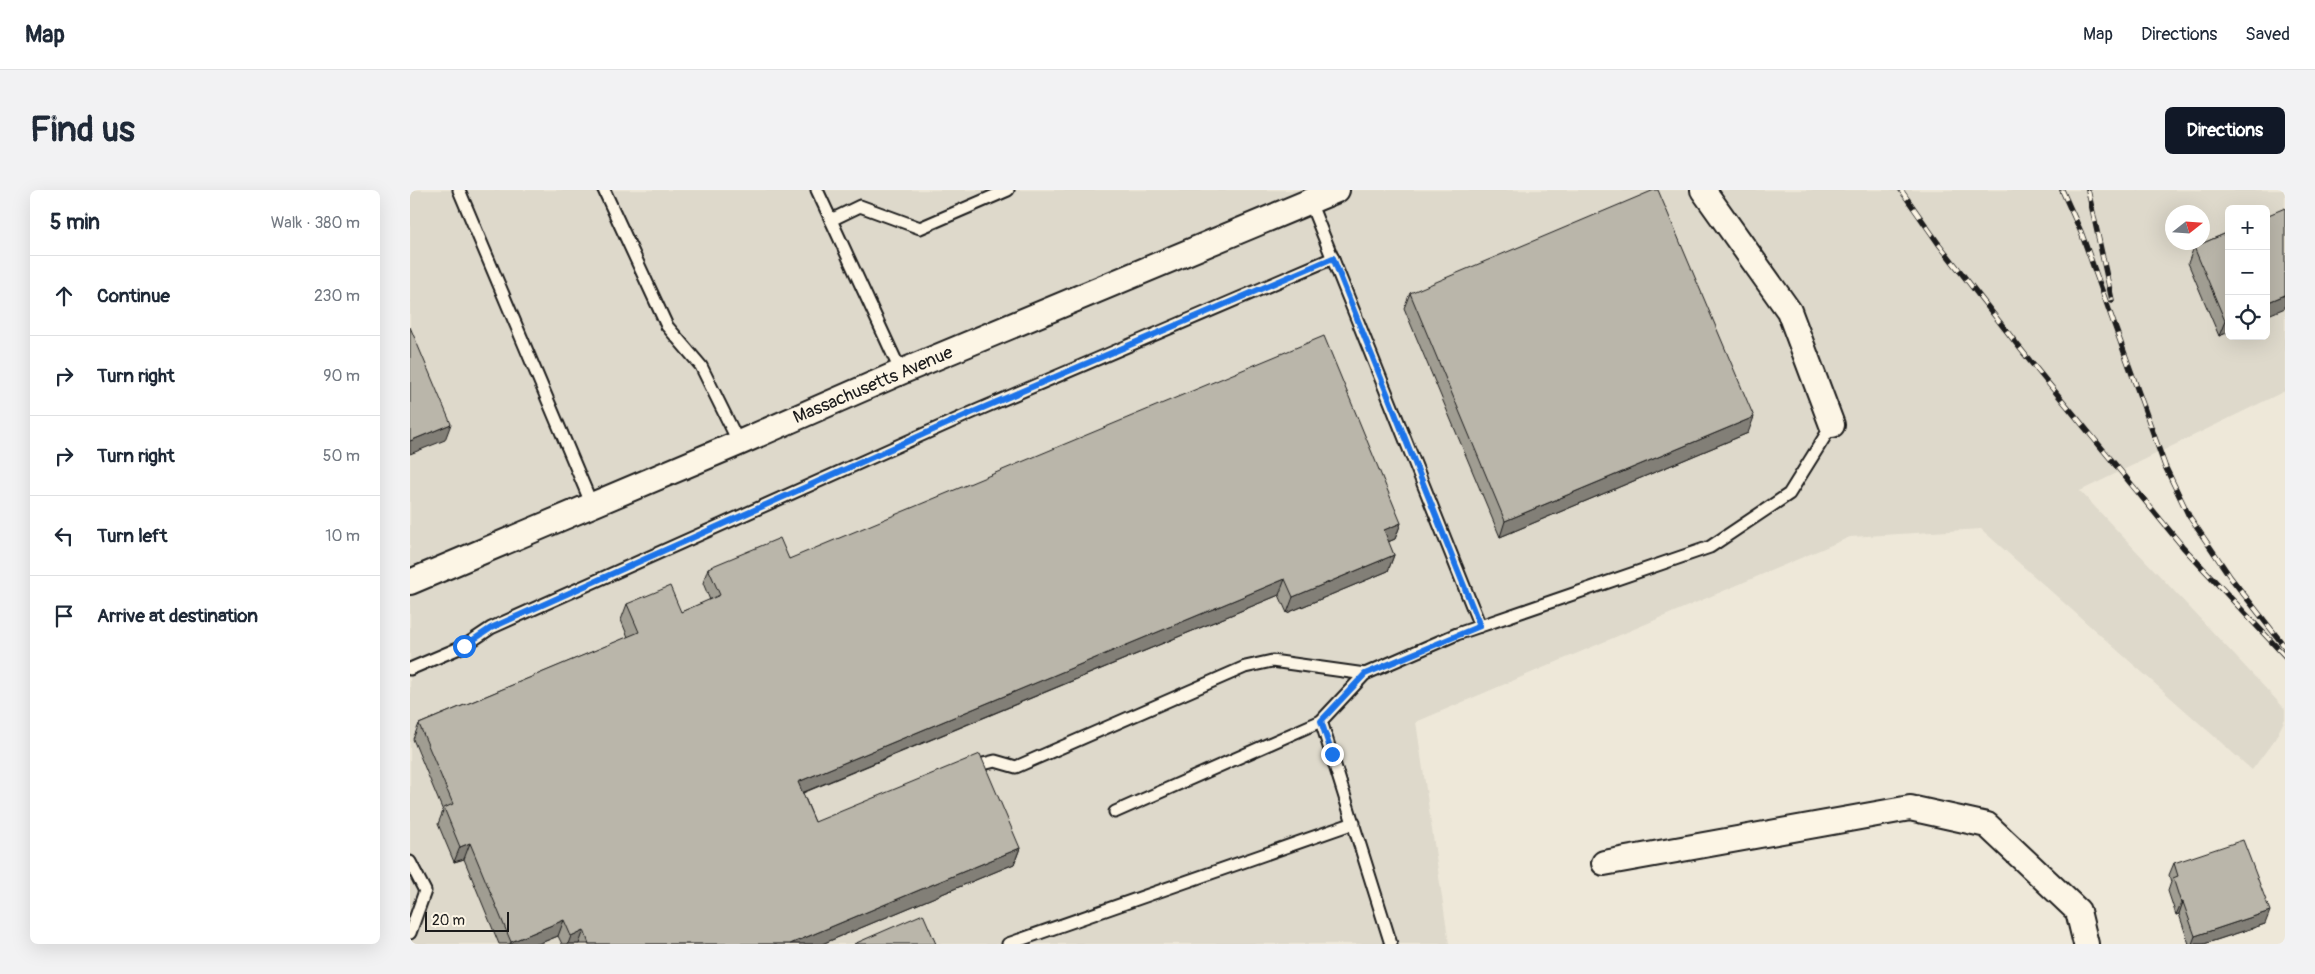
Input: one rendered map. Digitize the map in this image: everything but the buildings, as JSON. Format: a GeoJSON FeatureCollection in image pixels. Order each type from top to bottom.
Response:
{"type":"FeatureCollection","features":[{"type":"Feature","properties":{"kind":"street","name":"Massachusetts Avenue"},"geometry":{"type":"LineString","coordinates":[[410,582],[739,443],[901,372],[1337,190]]}},
{"type":"Feature","properties":{"kind":"street"},"geometry":{"type":"LineString","coordinates":[[1703,190],[1789,311],[1832,425]]}},
{"type":"Feature","properties":{"kind":"street"},"geometry":{"type":"LineString","coordinates":[[1604,864],[1910,808],[1987,825],[2078,912],[2086,944]]}},
{"type":"Feature","properties":{"kind":"lane"},"geometry":{"type":"LineString","coordinates":[[459,190],[592,505]]}},
{"type":"Feature","properties":{"kind":"lane"},"geometry":{"type":"LineString","coordinates":[[604,190],[667,326],[701,366],[739,443]]}},
{"type":"Feature","properties":{"kind":"lane"},"geometry":{"type":"LineString","coordinates":[[818,190],[901,372]]}},
{"type":"Feature","properties":{"kind":"lane"},"geometry":{"type":"LineString","coordinates":[[831,220],[860,206],[920,228],[1008,190]]}},
{"type":"Feature","properties":{"kind":"lane"},"geometry":{"type":"LineString","coordinates":[[1310,202],[1480,626]]}},
{"type":"Feature","properties":{"kind":"lane"},"geometry":{"type":"LineString","coordinates":[[410,669],[464,646],[491,628],[971,413],[1333,258]]}},
{"type":"Feature","properties":{"kind":"lane"},"geometry":{"type":"LineString","coordinates":[[1115,812],[1321,721],[1365,674],[1480,626],[1710,547],[1789,494],[1832,425]]}},
{"type":"Feature","properties":{"kind":"lane"},"geometry":{"type":"LineString","coordinates":[[963,770],[995,761],[1016,767],[1254,665],[1272,661],[1365,674]]}},
{"type":"Feature","properties":{"kind":"lane"},"geometry":{"type":"LineString","coordinates":[[1321,721],[1391,944]]}},
{"type":"Feature","properties":{"kind":"lane"},"geometry":{"type":"LineString","coordinates":[[1008,944],[1354,823]]}},
{"type":"Feature","properties":{"kind":"lane"},"geometry":{"type":"LineString","coordinates":[[410,862],[425,891],[410,933]]}},
{"type":"Feature","properties":{"kind":"shaded area"},"geometry":{"type":"Polygon","coordinates":[[[410,190],[2285,190],[2285,391],[2080,491],[2285,709],[2285,719],[2275,739],[2252,770],[1981,529],[1850,537],[1416,722],[1449,944],[410,944],[410,190]]]}},
{"type":"Feature","properties":{"kind":"railway"},"geometry":{"type":"LineString","coordinates":[[1901,190],[1938,243],[2030,361],[2183,547],[2285,656]]}},
{"type":"Feature","properties":{"kind":"railway"},"geometry":{"type":"LineString","coordinates":[[2062,190],[2081,232],[2165,466],[2189,516],[2231,578],[2285,647]]}},
{"type":"Feature","properties":{"kind":"railway"},"geometry":{"type":"LineString","coordinates":[[2088,190],[2112,300]]}},
{"type":"Feature","properties":{"kind":"route"},"geometry":{"type":"LineString","coordinates":[[464,646],[491,628],[971,413],[1333,258],[1480,626],[1365,674],[1321,721],[1332,754]]}}]}
